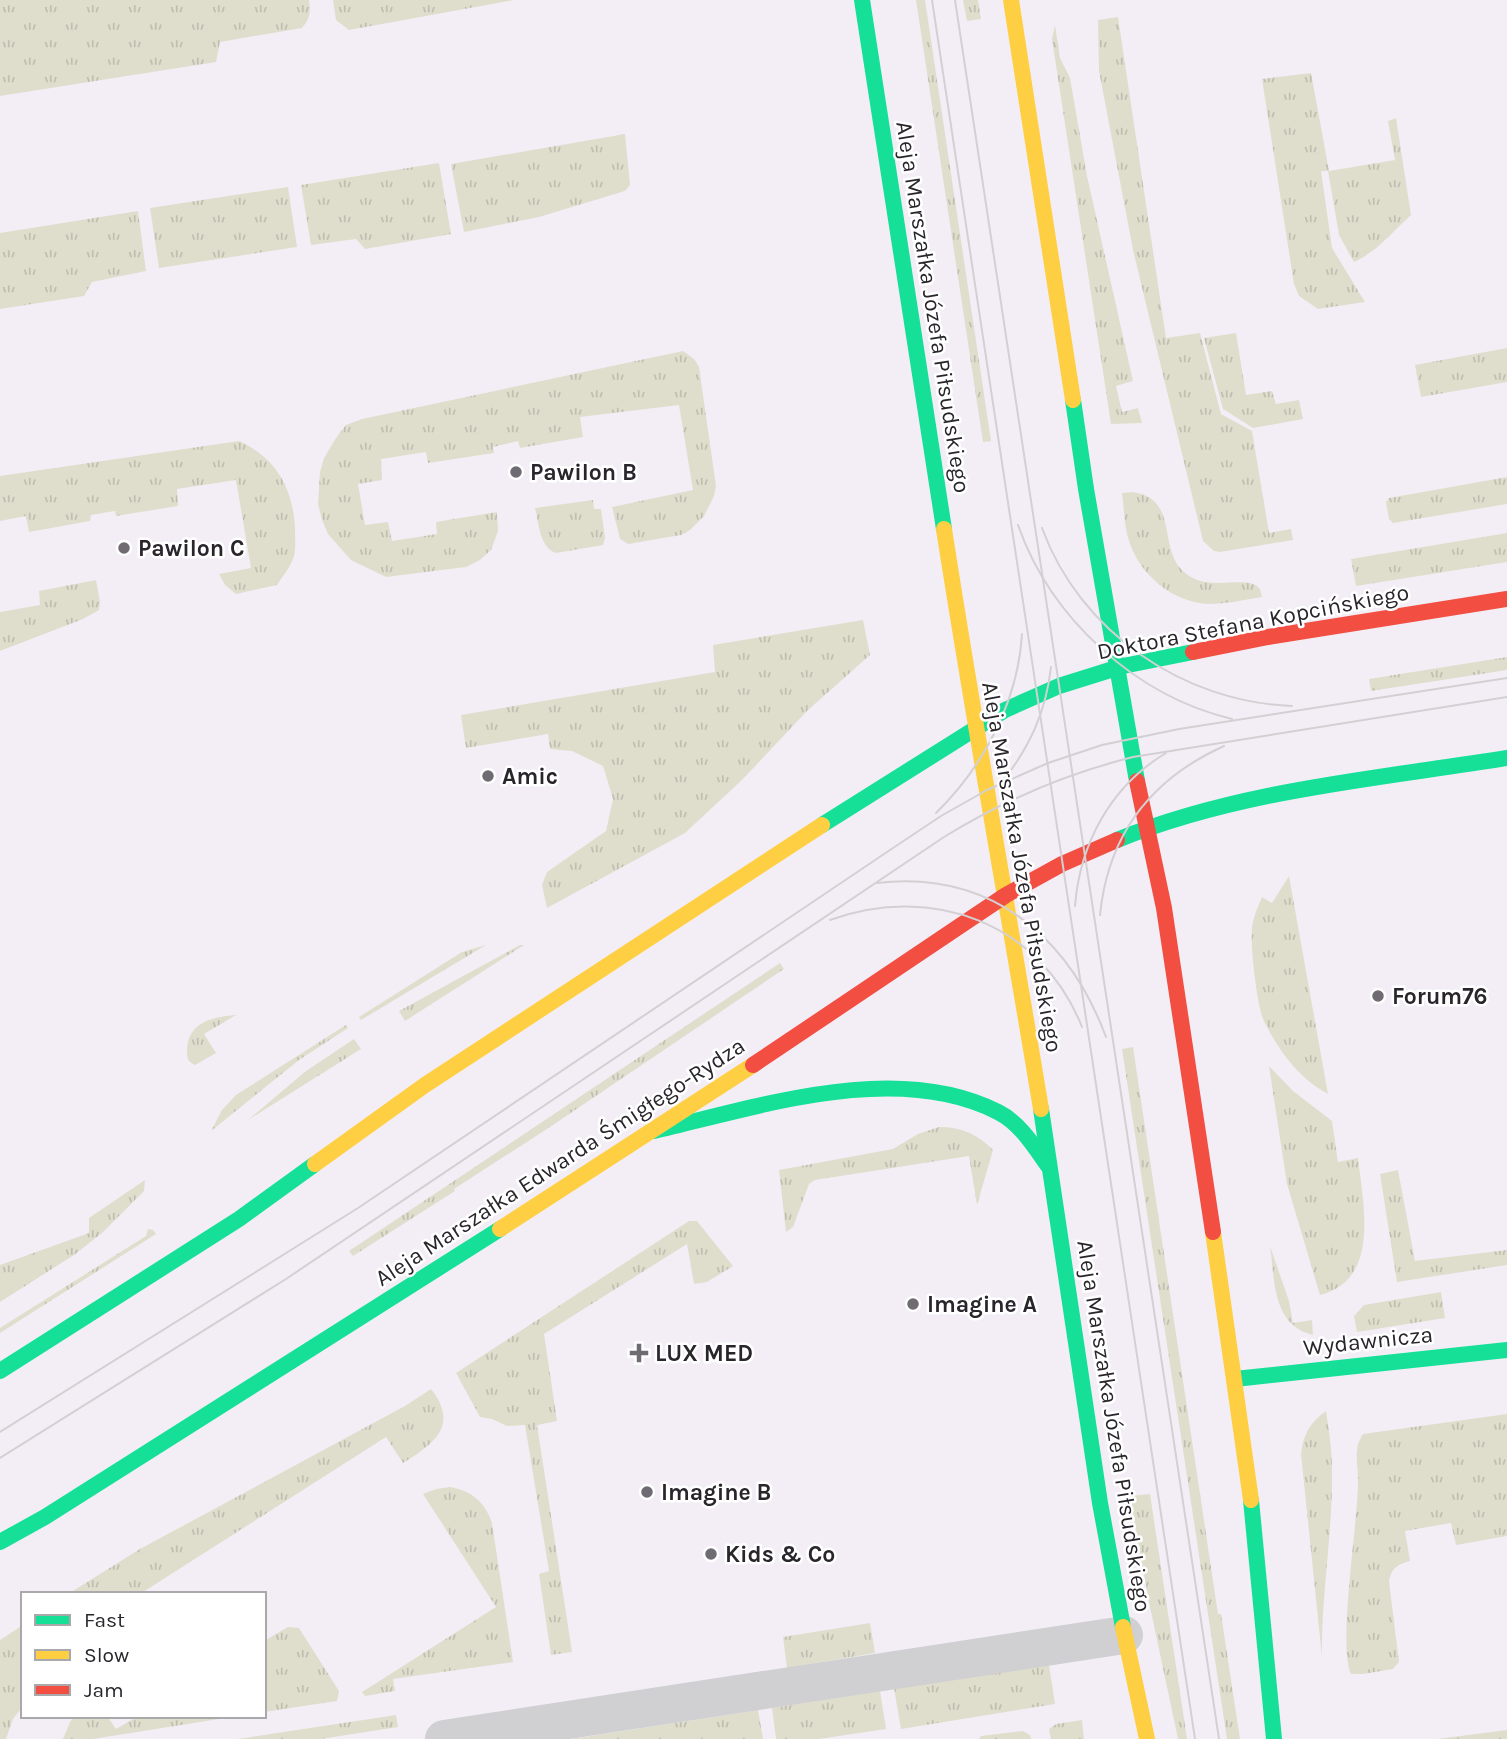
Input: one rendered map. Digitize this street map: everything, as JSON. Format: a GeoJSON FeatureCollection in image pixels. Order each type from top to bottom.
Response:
{"type":"FeatureCollection","features":[{"type":"Feature","properties":{"kind":"main road","name":"Aleja Marszałka Józefa Piłsudskiego"},"geometry":{"type":"LineString","coordinates":[[862,0],[975,727],[1006,895],[1100,1503],[1124,1635],[1147,1739]]}},
{"type":"Feature","properties":{"kind":"main road"},"geometry":{"type":"LineString","coordinates":[[1011,0],[1116,668],[1164,908],[1247,1462],[1274,1739]]}},
{"type":"Feature","properties":{"kind":"main road","name":"Doktora Stefana Kopcińskiego"},"geometry":{"type":"LineString","coordinates":[[975,727],[1037,695],[1116,668],[1268,638],[1507,599]]}},
{"type":"Feature","properties":{"kind":"main road"},"geometry":{"type":"LineString","coordinates":[[0,1371],[239,1219],[425,1085],[560,995],[975,727]]}},
{"type":"Feature","properties":{"kind":"main road"},"geometry":{"type":"LineString","coordinates":[[1148,828],[1191,815],[1291,792],[1507,758]]}},
{"type":"Feature","properties":{"kind":"main road","name":"Aleja Marszałka Edwarda Śmigłego-Rydza"},"geometry":{"type":"LineString","coordinates":[[0,1542],[270,1377],[652,1132],[1006,895],[1073,859],[1148,828]]}},
{"type":"Feature","properties":{"kind":"main road"},"geometry":{"type":"LineString","coordinates":[[652,1132],[815,1096],[875,1089],[925,1091],[955,1097],[999,1113],[1032,1143],[1049,1168]]}},
{"type":"Feature","properties":{"kind":"main road","name":"Wydawnicza"},"geometry":{"type":"LineString","coordinates":[[1235,1379],[1507,1350]]}},
{"type":"Feature","properties":{"kind":"street"},"geometry":{"type":"LineString","coordinates":[[444,1739],[1124,1635]]}},
{"type":"Feature","properties":{"kind":"green space"},"geometry":{"type":"Polygon","coordinates":[[[0,0],[309,0],[310,12],[302,28],[220,42],[216,62],[0,96],[0,0]]]}},
{"type":"Feature","properties":{"kind":"green space"},"geometry":{"type":"Polygon","coordinates":[[[333,0],[514,0],[349,30],[336,20],[333,0]]]}},
{"type":"Feature","properties":{"kind":"green space"},"geometry":{"type":"Polygon","coordinates":[[[916,0],[925,0],[991,441],[983,442],[916,0]]]}},
{"type":"Feature","properties":{"kind":"green space"},"geometry":{"type":"Polygon","coordinates":[[[963,0],[978,0],[981,19],[967,21],[963,0]]]}},
{"type":"Feature","properties":{"kind":"green space"},"geometry":{"type":"Polygon","coordinates":[[[1118,17],[1166,338],[1200,333],[1221,414],[1252,431],[1269,533],[1291,529],[1293,540],[1220,552],[1214,551],[1203,541],[1133,250],[1099,71],[1098,20],[1118,17]]]}},
{"type":"Feature","properties":{"kind":"green space"},"geometry":{"type":"Polygon","coordinates":[[[1055,25],[1060,58],[1070,78],[1087,176],[1133,381],[1116,386],[1122,412],[1138,408],[1142,423],[1111,424],[1052,39],[1055,25]]]}},
{"type":"Feature","properties":{"kind":"green space"},"geometry":{"type":"Polygon","coordinates":[[[1311,73],[1329,171],[1395,160],[1388,121],[1396,118],[1411,215],[1378,247],[1354,262],[1339,235],[1328,171],[1321,171],[1332,248],[1365,302],[1318,309],[1299,296],[1294,284],[1262,79],[1311,73]]]}},
{"type":"Feature","properties":{"kind":"green space"},"geometry":{"type":"Polygon","coordinates":[[[625,134],[630,185],[625,191],[539,217],[464,232],[451,164],[625,134]]]}},
{"type":"Feature","properties":{"kind":"green space"},"geometry":{"type":"Polygon","coordinates":[[[439,163],[451,234],[365,249],[356,239],[311,245],[301,185],[439,163]]]}},
{"type":"Feature","properties":{"kind":"green space"},"geometry":{"type":"Polygon","coordinates":[[[288,187],[297,247],[159,268],[150,208],[288,187]]]}},
{"type":"Feature","properties":{"kind":"green space"},"geometry":{"type":"Polygon","coordinates":[[[138,211],[146,271],[92,282],[84,296],[0,309],[0,233],[138,211]]]}},
{"type":"Feature","properties":{"kind":"green space"},"geometry":{"type":"Polygon","coordinates":[[[1236,333],[1246,395],[1272,391],[1276,404],[1299,400],[1303,419],[1253,428],[1223,409],[1204,338],[1236,333]]]}},
{"type":"Feature","properties":{"kind":"green space"},"geometry":{"type":"Polygon","coordinates":[[[1507,348],[1507,382],[1421,397],[1415,365],[1507,348]]]}},
{"type":"Feature","properties":{"kind":"green space"},"geometry":{"type":"Polygon","coordinates":[[[683,351],[694,359],[699,367],[716,486],[704,516],[681,535],[628,544],[620,539],[612,507],[693,490],[679,405],[580,417],[583,437],[520,448],[518,441],[493,447],[494,453],[428,463],[426,452],[381,459],[382,480],[358,484],[365,525],[388,522],[392,541],[437,534],[436,522],[497,512],[498,531],[491,550],[466,567],[386,577],[351,560],[328,534],[318,504],[320,472],[324,458],[346,425],[362,419],[683,351]]]}},
{"type":"Feature","properties":{"kind":"green space"},"geometry":{"type":"Polygon","coordinates":[[[239,441],[272,465],[291,500],[295,553],[277,585],[236,594],[225,585],[219,574],[251,568],[236,480],[177,489],[178,506],[116,516],[115,511],[91,515],[90,521],[29,532],[26,516],[0,521],[0,476],[239,441]]]}},
{"type":"Feature","properties":{"kind":"green space"},"geometry":{"type":"Polygon","coordinates":[[[1507,477],[1507,504],[1393,523],[1389,519],[1386,502],[1389,498],[1507,477]]]}},
{"type":"Feature","properties":{"kind":"green space"},"geometry":{"type":"Polygon","coordinates":[[[1132,492],[1147,496],[1157,504],[1166,526],[1171,551],[1184,572],[1204,582],[1254,585],[1260,589],[1262,597],[1208,604],[1182,598],[1159,584],[1141,565],[1129,541],[1122,493],[1132,492]]]}},
{"type":"Feature","properties":{"kind":"green space"},"geometry":{"type":"Polygon","coordinates":[[[593,500],[594,509],[601,509],[605,538],[603,545],[556,553],[550,550],[543,540],[535,508],[593,500]]]}},
{"type":"Feature","properties":{"kind":"green space"},"geometry":{"type":"Polygon","coordinates":[[[1507,533],[1507,562],[1356,586],[1351,559],[1507,533]]]}},
{"type":"Feature","properties":{"kind":"green space"},"geometry":{"type":"Polygon","coordinates":[[[96,580],[99,610],[83,619],[0,651],[0,612],[40,605],[39,591],[96,580]]]}},
{"type":"Feature","properties":{"kind":"green space"},"geometry":{"type":"Polygon","coordinates":[[[863,620],[870,655],[807,711],[742,780],[685,833],[547,908],[542,885],[547,872],[606,831],[613,799],[603,766],[572,751],[550,749],[548,734],[466,748],[461,715],[715,672],[713,645],[863,620]]]}},
{"type":"Feature","properties":{"kind":"green space"},"geometry":{"type":"Polygon","coordinates":[[[1507,657],[1507,670],[1371,691],[1369,679],[1507,657]]]}},
{"type":"Feature","properties":{"kind":"green space"},"geometry":{"type":"Polygon","coordinates":[[[1289,876],[1328,1094],[1299,1072],[1283,1053],[1264,1021],[1259,1003],[1252,948],[1253,920],[1262,897],[1272,903],[1289,876]]]}},
{"type":"Feature","properties":{"kind":"green space"},"geometry":{"type":"Polygon","coordinates":[[[486,945],[361,1020],[359,1017],[462,952],[486,945]]]}},
{"type":"Feature","properties":{"kind":"green space"},"geometry":{"type":"Polygon","coordinates":[[[524,945],[405,1021],[399,1011],[524,945]]]}},
{"type":"Feature","properties":{"kind":"green space"},"geometry":{"type":"Polygon","coordinates":[[[780,963],[784,969],[454,1189],[455,1191],[353,1256],[349,1251],[780,963]]]}},
{"type":"Feature","properties":{"kind":"green space"},"geometry":{"type":"Polygon","coordinates":[[[236,1015],[204,1034],[216,1053],[195,1065],[190,1062],[187,1055],[188,1042],[196,1028],[218,1017],[236,1015]]]}},
{"type":"Feature","properties":{"kind":"green space"},"geometry":{"type":"Polygon","coordinates":[[[346,1025],[348,1028],[299,1060],[211,1131],[222,1110],[236,1095],[346,1025]]]}},
{"type":"Feature","properties":{"kind":"green space"},"geometry":{"type":"Polygon","coordinates":[[[354,1039],[361,1049],[248,1120],[306,1071],[354,1039]]]}},
{"type":"Feature","properties":{"kind":"green space"},"geometry":{"type":"Polygon","coordinates":[[[1133,1047],[1218,1614],[1221,1614],[1240,1739],[1227,1739],[1122,1049],[1133,1047]]]}},
{"type":"Feature","properties":{"kind":"green space"},"geometry":{"type":"Polygon","coordinates":[[[1269,1066],[1293,1091],[1332,1121],[1338,1162],[1358,1158],[1364,1217],[1360,1257],[1352,1274],[1339,1287],[1320,1295],[1287,1184],[1269,1066]]]}},
{"type":"Feature","properties":{"kind":"green space"},"geometry":{"type":"Polygon","coordinates":[[[939,1127],[969,1132],[993,1150],[977,1205],[969,1156],[815,1180],[809,1184],[793,1227],[786,1232],[779,1170],[893,1149],[918,1134],[939,1127]]]}},
{"type":"Feature","properties":{"kind":"green space"},"geometry":{"type":"Polygon","coordinates":[[[1398,1170],[1415,1261],[1507,1250],[1507,1265],[1397,1282],[1380,1174],[1398,1170]]]}},
{"type":"Feature","properties":{"kind":"green space"},"geometry":{"type":"Polygon","coordinates":[[[145,1180],[144,1191],[102,1233],[74,1255],[0,1302],[0,1265],[89,1233],[89,1218],[145,1180]]]}},
{"type":"Feature","properties":{"kind":"green space"},"geometry":{"type":"Polygon","coordinates":[[[689,1221],[697,1221],[733,1266],[707,1282],[694,1284],[687,1244],[544,1334],[557,1421],[537,1425],[572,1652],[551,1655],[539,1574],[549,1571],[525,1425],[507,1426],[480,1417],[456,1373],[689,1221]]]}},
{"type":"Feature","properties":{"kind":"green space"},"geometry":{"type":"Polygon","coordinates":[[[148,1229],[156,1234],[0,1333],[0,1328],[146,1236],[148,1229]]]}},
{"type":"Feature","properties":{"kind":"green space"},"geometry":{"type":"Polygon","coordinates":[[[1270,1246],[1289,1301],[1293,1323],[1312,1320],[1313,1335],[1300,1330],[1290,1322],[1283,1312],[1275,1287],[1270,1246]]]}},
{"type":"Feature","properties":{"kind":"green space"},"geometry":{"type":"Polygon","coordinates":[[[1441,1292],[1445,1318],[1357,1332],[1354,1316],[1364,1305],[1441,1292]]]}},
{"type":"Feature","properties":{"kind":"green space"},"geometry":{"type":"Polygon","coordinates":[[[431,1389],[439,1402],[443,1424],[433,1441],[403,1463],[386,1437],[143,1592],[71,1592],[140,1549],[405,1406],[431,1389]]]}},
{"type":"Feature","properties":{"kind":"green space"},"geometry":{"type":"Polygon","coordinates":[[[1326,1411],[1332,1494],[1322,1657],[1301,1454],[1308,1430],[1326,1411]]]}},
{"type":"Feature","properties":{"kind":"green space"},"geometry":{"type":"Polygon","coordinates":[[[1507,1414],[1507,1536],[1456,1545],[1451,1523],[1405,1531],[1410,1561],[1395,1568],[1389,1582],[1399,1662],[1393,1669],[1351,1674],[1346,1644],[1348,1597],[1358,1493],[1357,1451],[1363,1434],[1507,1414]]]}},
{"type":"Feature","properties":{"kind":"green space"},"geometry":{"type":"Polygon","coordinates":[[[450,1487],[465,1491],[477,1499],[486,1509],[492,1523],[513,1662],[393,1679],[395,1691],[365,1696],[362,1692],[496,1607],[423,1494],[450,1487]]]}},
{"type":"Feature","properties":{"kind":"green space"},"geometry":{"type":"Polygon","coordinates":[[[1150,1494],[1187,1739],[1178,1739],[1130,1496],[1150,1494]]]}},
{"type":"Feature","properties":{"kind":"green space"},"geometry":{"type":"Polygon","coordinates":[[[870,1623],[875,1653],[787,1668],[783,1637],[870,1623]]]}},
{"type":"Feature","properties":{"kind":"green space"},"geometry":{"type":"Polygon","coordinates":[[[21,1626],[21,1709],[13,1719],[6,1739],[0,1739],[0,1640],[21,1626]]]}},
{"type":"Feature","properties":{"kind":"green space"},"geometry":{"type":"Polygon","coordinates":[[[288,1627],[299,1628],[339,1691],[337,1701],[266,1712],[266,1640],[288,1627]]]}},
{"type":"Feature","properties":{"kind":"green space"},"geometry":{"type":"Polygon","coordinates":[[[1049,1665],[1055,1704],[901,1729],[894,1688],[1049,1665]]]}},
{"type":"Feature","properties":{"kind":"green space"},"geometry":{"type":"Polygon","coordinates":[[[880,1691],[886,1729],[819,1739],[776,1739],[772,1708],[880,1691]]]}},
{"type":"Feature","properties":{"kind":"green space"},"geometry":{"type":"Polygon","coordinates":[[[758,1710],[763,1739],[572,1739],[758,1710]]]}},
{"type":"Feature","properties":{"kind":"green space"},"geometry":{"type":"Polygon","coordinates":[[[396,1715],[398,1727],[321,1739],[238,1739],[396,1715]]]}},
{"type":"Feature","properties":{"kind":"green space"},"geometry":{"type":"Polygon","coordinates":[[[73,1718],[108,1718],[116,1729],[135,1718],[225,1718],[93,1739],[63,1739],[73,1718]]]}},
{"type":"Feature","properties":{"kind":"green space"},"geometry":{"type":"Polygon","coordinates":[[[1082,1720],[1084,1739],[1051,1739],[1049,1729],[1056,1724],[1082,1720]]]}},
{"type":"Feature","properties":{"kind":"green space"},"geometry":{"type":"Polygon","coordinates":[[[1507,1730],[1507,1739],[1437,1739],[1507,1730]]]}},
{"type":"Feature","properties":{"kind":"green space"},"geometry":{"type":"Polygon","coordinates":[[[1023,1731],[1030,1735],[1031,1739],[979,1739],[981,1736],[1023,1731]]]}},
{"type":"Feature","properties":{"kind":"tram line"},"geometry":{"type":"LineString","coordinates":[[932,0],[1195,1739]]}},
{"type":"Feature","properties":{"kind":"tram line"},"geometry":{"type":"LineString","coordinates":[[955,0],[1219,1739]]}},
{"type":"Feature","properties":{"kind":"tram line"},"geometry":{"type":"LineString","coordinates":[[1018,525],[1052,592],[1075,622],[1101,649],[1163,692],[1197,708],[1232,719]]}},
{"type":"Feature","properties":{"kind":"tram line"},"geometry":{"type":"LineString","coordinates":[[1042,528],[1059,565],[1082,599],[1109,629],[1140,655],[1175,675],[1212,691],[1252,701],[1292,706]]}},
{"type":"Feature","properties":{"kind":"tram line"},"geometry":{"type":"LineString","coordinates":[[936,813],[969,775],[996,731],[1014,684],[1022,634]]}},
{"type":"Feature","properties":{"kind":"tram line"},"geometry":{"type":"LineString","coordinates":[[1003,781],[1029,741],[1041,714],[1051,667]]}},
{"type":"Feature","properties":{"kind":"tram line"},"geometry":{"type":"LineString","coordinates":[[0,1432],[358,1208],[941,816],[987,790],[1048,763],[1102,745],[1179,729],[1507,678]]}},
{"type":"Feature","properties":{"kind":"tram line"},"geometry":{"type":"LineString","coordinates":[[0,1458],[286,1279],[944,837],[989,811],[1059,780],[1133,757],[1507,697]]}},
{"type":"Feature","properties":{"kind":"tram line"},"geometry":{"type":"LineString","coordinates":[[1100,915],[1112,859],[1138,813],[1175,775],[1224,746]]}},
{"type":"Feature","properties":{"kind":"tram line"},"geometry":{"type":"LineString","coordinates":[[1075,906],[1084,860],[1102,818],[1129,782],[1166,753]]}},
{"type":"Feature","properties":{"kind":"tram line"},"geometry":{"type":"LineString","coordinates":[[877,883],[917,882],[955,887],[989,899],[1019,917],[1046,940],[1070,968],[1090,1001],[1106,1037]]}},
{"type":"Feature","properties":{"kind":"tram line"},"geometry":{"type":"LineString","coordinates":[[830,920],[868,910],[907,906],[944,910],[979,921],[1011,938],[1040,961],[1064,991],[1082,1027]]}},
{"type":"Feature","properties":{"kind":"traffic: fast"},"geometry":{"type":"LineString","coordinates":[[862,0],[944,529]]}},
{"type":"Feature","properties":{"kind":"traffic: fast"},"geometry":{"type":"LineString","coordinates":[[1073,400],[1137,781]]}},
{"type":"Feature","properties":{"kind":"traffic: fast"},"geometry":{"type":"LineString","coordinates":[[822,825],[1005,710],[1059,686],[1123,666],[1193,652]]}},
{"type":"Feature","properties":{"kind":"traffic: fast"},"geometry":{"type":"LineString","coordinates":[[1117,840],[1211,809],[1260,798],[1358,780],[1507,758]]}},
{"type":"Feature","properties":{"kind":"traffic: fast"},"geometry":{"type":"LineString","coordinates":[[654,1131],[827,1093],[872,1089],[916,1090],[958,1097],[998,1112],[1020,1129],[1048,1166]]}},
{"type":"Feature","properties":{"kind":"traffic: fast"},"geometry":{"type":"LineString","coordinates":[[1041,1109],[1100,1503],[1123,1627]]}},
{"type":"Feature","properties":{"kind":"traffic: fast"},"geometry":{"type":"LineString","coordinates":[[0,1371],[239,1219],[315,1164]]}},
{"type":"Feature","properties":{"kind":"traffic: fast"},"geometry":{"type":"LineString","coordinates":[[0,1542],[45,1517],[500,1229]]}},
{"type":"Feature","properties":{"kind":"traffic: fast"},"geometry":{"type":"LineString","coordinates":[[1235,1379],[1507,1350]]}},
{"type":"Feature","properties":{"kind":"traffic: fast"},"geometry":{"type":"LineString","coordinates":[[1251,1500],[1274,1739]]}},
{"type":"Feature","properties":{"kind":"traffic: slow"},"geometry":{"type":"LineString","coordinates":[[1011,0],[1073,400]]}},
{"type":"Feature","properties":{"kind":"traffic: slow"},"geometry":{"type":"LineString","coordinates":[[944,529],[1041,1109]]}},
{"type":"Feature","properties":{"kind":"traffic: slow"},"geometry":{"type":"LineString","coordinates":[[315,1164],[425,1085],[822,825]]}},
{"type":"Feature","properties":{"kind":"traffic: slow"},"geometry":{"type":"LineString","coordinates":[[500,1229],[753,1065]]}},
{"type":"Feature","properties":{"kind":"traffic: slow"},"geometry":{"type":"LineString","coordinates":[[1213,1232],[1251,1500]]}},
{"type":"Feature","properties":{"kind":"traffic: slow"},"geometry":{"type":"LineString","coordinates":[[1123,1627],[1147,1739]]}},
{"type":"Feature","properties":{"kind":"traffic: jam"},"geometry":{"type":"LineString","coordinates":[[1193,652],[1268,637],[1507,599]]}},
{"type":"Feature","properties":{"kind":"traffic: jam"},"geometry":{"type":"LineString","coordinates":[[1137,781],[1164,908],[1213,1232]]}},
{"type":"Feature","properties":{"kind":"traffic: jam"},"geometry":{"type":"LineString","coordinates":[[753,1065],[1006,895],[1062,864],[1117,840]]}},
{"type":"Feature","properties":{"kind":"place","name":"Pawilon B"},"geometry":{"type":"Point","coordinates":[516,472]}},
{"type":"Feature","properties":{"kind":"place","name":"Pawilon C"},"geometry":{"type":"Point","coordinates":[124,548]}},
{"type":"Feature","properties":{"kind":"place","name":"Amic"},"geometry":{"type":"Point","coordinates":[488,776]}},
{"type":"Feature","properties":{"kind":"place","name":"Forum76"},"geometry":{"type":"Point","coordinates":[1378,996]}},
{"type":"Feature","properties":{"kind":"place","name":"Imagine A"},"geometry":{"type":"Point","coordinates":[913,1304]}},
{"type":"Feature","properties":{"kind":"place","name":"LUX MED"},"geometry":{"type":"Point","coordinates":[639,1353]}},
{"type":"Feature","properties":{"kind":"place","name":"Imagine B"},"geometry":{"type":"Point","coordinates":[647,1492]}},
{"type":"Feature","properties":{"kind":"place","name":"Kids & Co"},"geometry":{"type":"Point","coordinates":[711,1554]}}]}
